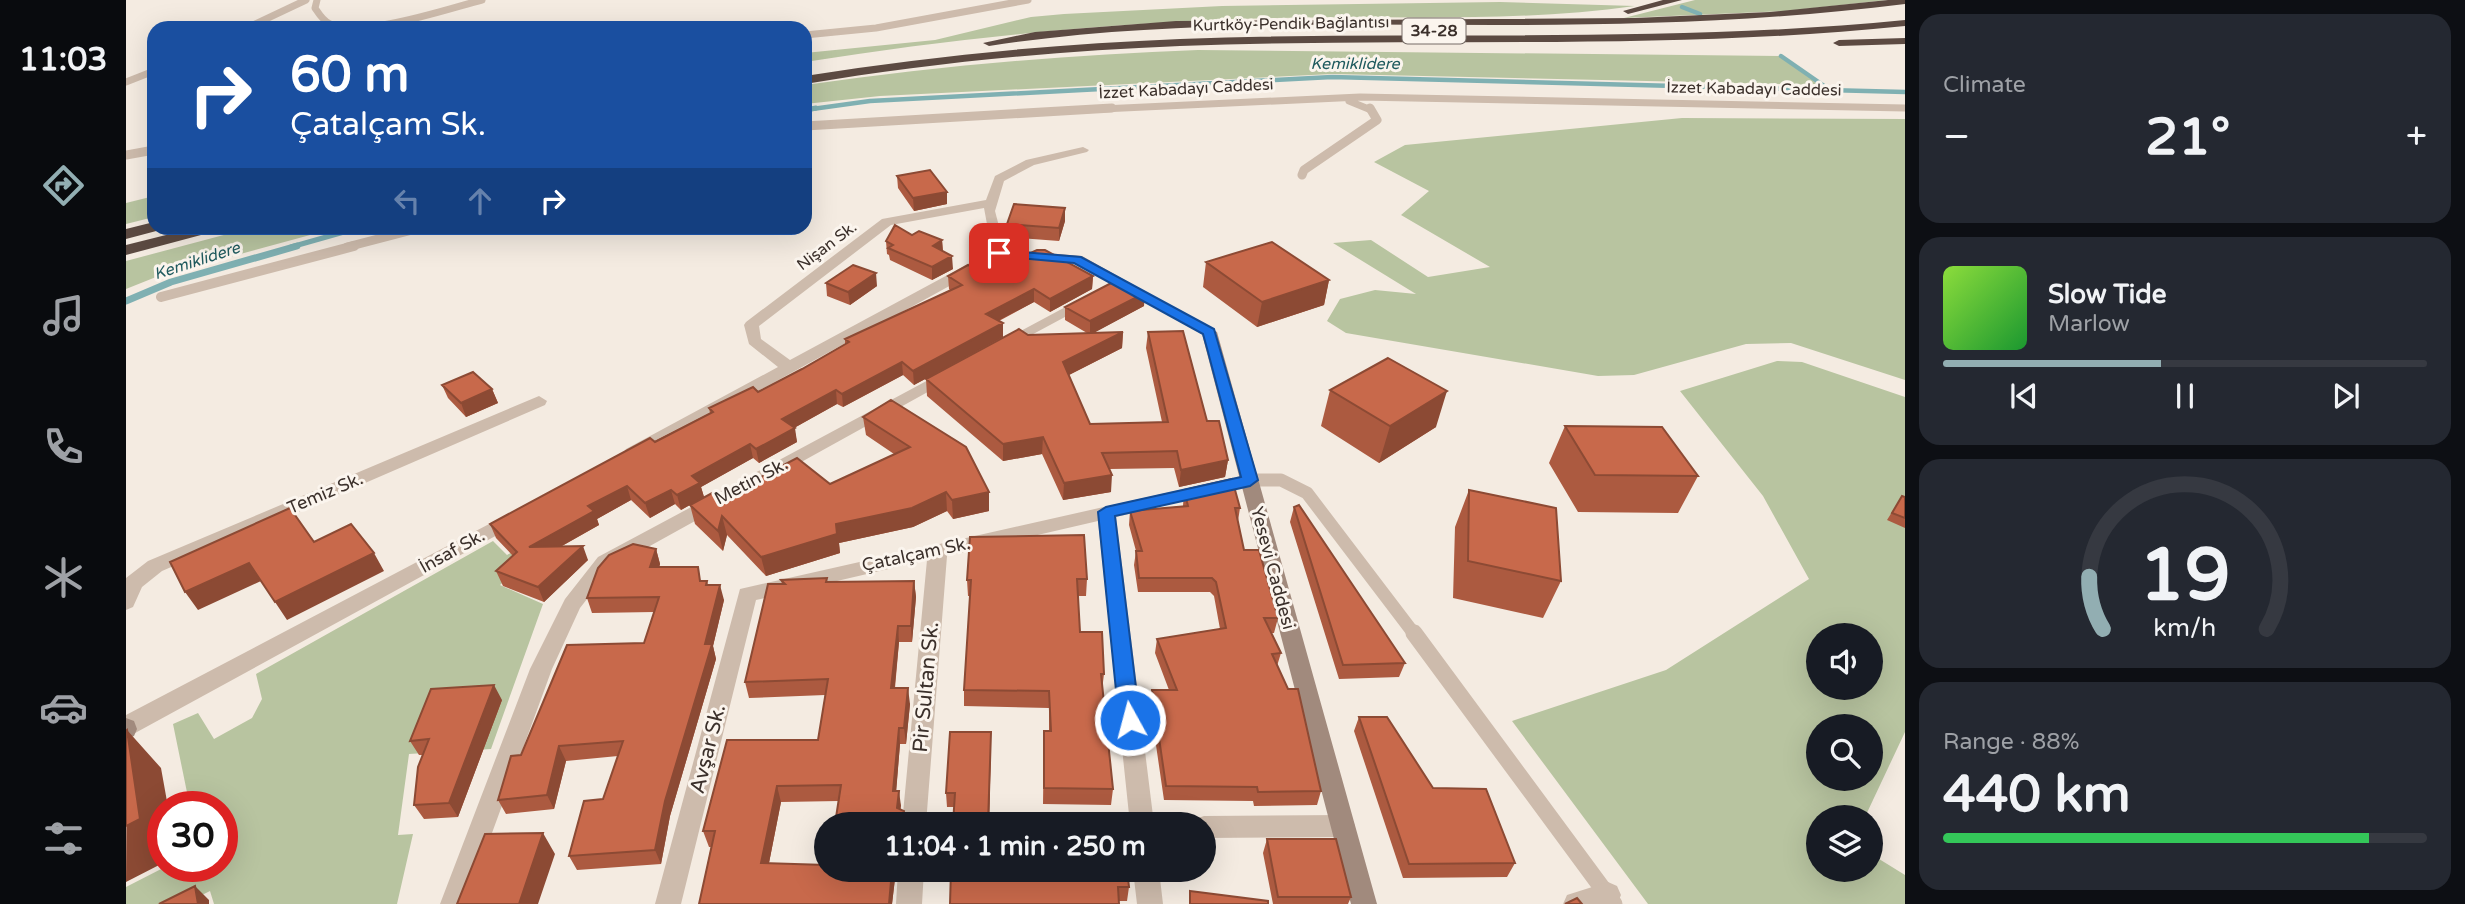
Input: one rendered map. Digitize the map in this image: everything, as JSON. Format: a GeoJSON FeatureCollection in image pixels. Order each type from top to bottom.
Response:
{"type":"FeatureCollection","features":[{"type":"Feature","properties":{"kind":"highway"},"geometry":{"type":"LineString","coordinates":[[963,48],[1018,38],[1150,25],[1584,16],[1622,12],[1677,0]]}},
{"type":"Feature","properties":{"kind":"highway"},"geometry":{"type":"LineString","coordinates":[[1294,22],[1643,20],[1799,13],[1905,1]]}},
{"type":"Feature","properties":{"kind":"highway","name":"Kurtköy-Pendik Bağlantısı"},"geometry":{"type":"LineString","coordinates":[[812,69],[963,48],[1206,32],[1649,30],[1804,23],[1905,12]]}},
{"type":"Feature","properties":{"kind":"highway","name":"Kurtköy-Pendik Bağlantısı"},"geometry":{"type":"LineString","coordinates":[[812,79],[976,57],[1194,42],[1669,39],[1827,31],[1905,23]]}},
{"type":"Feature","properties":{"kind":"highway"},"geometry":{"type":"LineString","coordinates":[[1844,42],[1905,34]]}},
{"type":"Feature","properties":{"kind":"highway"},"geometry":{"type":"LineString","coordinates":[[1194,42],[1595,51],[1905,41]]}},
{"type":"Feature","properties":{"kind":"highway"},"geometry":{"type":"LineString","coordinates":[[126,234],[147,229]]}},
{"type":"Feature","properties":{"kind":"highway"},"geometry":{"type":"LineString","coordinates":[[126,250],[183,235]]}},
{"type":"Feature","properties":{"kind":"street"},"geometry":{"type":"LineString","coordinates":[[614,463],[999,253],[989,211],[999,179],[1030,162],[1083,150]]}},
{"type":"Feature","properties":{"kind":"street","name":"Nişan Sk."},"geometry":{"type":"LineString","coordinates":[[790,368],[754,341],[751,325],[887,222],[992,203]]}},
{"type":"Feature","properties":{"kind":"street","name":"Yesevi Caddesi"},"geometry":{"type":"LineString","coordinates":[[999,253],[1077,259],[1209,332],[1364,904]]}},
{"type":"Feature","properties":{"kind":"street"},"geometry":{"type":"LineString","coordinates":[[986,354],[1118,282]]}},
{"type":"Feature","properties":{"kind":"street","name":"Metin Sk."},"geometry":{"type":"LineString","coordinates":[[453,904],[541,669],[572,604],[605,562],[962,367]]}},
{"type":"Feature","properties":{"kind":"street","name":"Temiz Sk."},"geometry":{"type":"LineString","coordinates":[[126,602],[129,582],[155,566],[539,401]]}},
{"type":"Feature","properties":{"kind":"street","name":"Çatalçam Sk."},"geometry":{"type":"LineString","coordinates":[[747,594],[1250,480]]}},
{"type":"Feature","properties":{"kind":"street","name":"İnsaf Sk."},"geometry":{"type":"LineString","coordinates":[[126,727],[531,509]]}},
{"type":"Feature","properties":{"kind":"street"},"geometry":{"type":"LineString","coordinates":[[1106,512],[1141,812]]}},
{"type":"Feature","properties":{"kind":"street","name":"Pir Sultan Sk."},"geometry":{"type":"LineString","coordinates":[[916,812],[938,550]]}},
{"type":"Feature","properties":{"kind":"street","name":"Avşar Sk."},"geometry":{"type":"LineString","coordinates":[[668,904],[747,594]]}},
{"type":"Feature","properties":{"kind":"street"},"geometry":{"type":"LineString","coordinates":[[1216,827],[1343,827]]}},
{"type":"Feature","properties":{"kind":"street"},"geometry":{"type":"LineString","coordinates":[[909,904],[910,882]]}},
{"type":"Feature","properties":{"kind":"street"},"geometry":{"type":"LineString","coordinates":[[1147,882],[1150,904]]}},
{"type":"Feature","properties":{"kind":"street"},"geometry":{"type":"LineString","coordinates":[[1576,904],[1611,899]]}},
{"type":"Feature","properties":{"kind":"lane"},"geometry":{"type":"LineString","coordinates":[[262,21],[306,0]]}},
{"type":"Feature","properties":{"kind":"lane"},"geometry":{"type":"LineString","coordinates":[[317,0],[316,8],[328,21]]}},
{"type":"Feature","properties":{"kind":"lane"},"geometry":{"type":"LineString","coordinates":[[394,21],[482,0]]}},
{"type":"Feature","properties":{"kind":"lane"},"geometry":{"type":"LineString","coordinates":[[812,34],[876,28],[1028,0]]}},
{"type":"Feature","properties":{"kind":"lane"},"geometry":{"type":"LineString","coordinates":[[126,84],[147,74]]}},
{"type":"Feature","properties":{"kind":"lane"},"geometry":{"type":"LineString","coordinates":[[126,84],[147,80]]}},
{"type":"Feature","properties":{"kind":"lane"},"geometry":{"type":"LineString","coordinates":[[1302,175],[1304,170],[1377,120],[1370,108],[1342,98]]}},
{"type":"Feature","properties":{"kind":"lane","name":"İzzet Kabadayı Caddesi"},"geometry":{"type":"LineString","coordinates":[[812,126],[1342,98],[1905,108]]}},
{"type":"Feature","properties":{"kind":"lane"},"geometry":{"type":"LineString","coordinates":[[126,155],[147,151]]}},
{"type":"Feature","properties":{"kind":"lane"},"geometry":{"type":"LineString","coordinates":[[161,297],[394,235]]}},
{"type":"Feature","properties":{"kind":"lane"},"geometry":{"type":"LineString","coordinates":[[1250,480],[1281,480],[1307,493],[1468,704],[1611,899]]}},
{"type":"Feature","properties":{"kind":"green space"},"geometry":{"type":"Polygon","coordinates":[[[1695,0],[1887,0],[1786,11],[1624,18],[1695,0]]]}},
{"type":"Feature","properties":{"kind":"green space"},"geometry":{"type":"Polygon","coordinates":[[[1500,2],[1635,6],[1545,15],[1275,18],[1157,23],[981,38],[812,61],[812,52],[935,40],[1031,17],[1222,6],[1500,2]]]}},
{"type":"Feature","properties":{"kind":"green space"},"geometry":{"type":"Polygon","coordinates":[[[1198,50],[1781,56],[1823,85],[1332,74],[880,96],[812,103],[812,84],[1001,62],[1198,50]]]}},
{"type":"Feature","properties":{"kind":"green space"},"geometry":{"type":"Polygon","coordinates":[[[1682,118],[1905,119],[1905,380],[1791,343],[1746,344],[1634,375],[1598,376],[1346,333],[1327,321],[1340,299],[1375,290],[1416,294],[1333,243],[1371,240],[1428,277],[1490,267],[1401,215],[1429,191],[1374,162],[1405,145],[1682,118]]]}},
{"type":"Feature","properties":{"kind":"green space"},"geometry":{"type":"Polygon","coordinates":[[[147,198],[147,219],[126,224],[126,203],[147,198]]]}},
{"type":"Feature","properties":{"kind":"green space"},"geometry":{"type":"Polygon","coordinates":[[[224,235],[310,235],[156,277],[126,289],[126,261],[224,235]]]}},
{"type":"Feature","properties":{"kind":"green space"},"geometry":{"type":"Polygon","coordinates":[[[1777,361],[1802,362],[1905,397],[1905,732],[1883,779],[1883,714],[1806,714],[1806,791],[1877,791],[1871,805],[1806,805],[1806,882],[1883,882],[1883,861],[1905,875],[1905,904],[1648,904],[1512,721],[1666,670],[1809,579],[1763,496],[1680,391],[1777,361]]]}},
{"type":"Feature","properties":{"kind":"green space"},"geometry":{"type":"Polygon","coordinates":[[[493,541],[507,555],[531,541],[542,548],[500,585],[543,604],[491,749],[409,754],[398,835],[413,834],[397,904],[214,904],[210,891],[184,904],[126,904],[126,887],[147,876],[147,882],[238,882],[238,791],[187,791],[173,724],[198,713],[214,739],[252,718],[262,699],[256,674],[493,541]]]}},
{"type":"Feature","properties":{"kind":"building"},"geometry":{"type":"Polygon","coordinates":[[[930,170],[947,192],[913,198],[897,176],[930,170]]]}},
{"type":"Feature","properties":{"kind":"building"},"geometry":{"type":"Polygon","coordinates":[[[1014,204],[1065,208],[1059,228],[1007,224],[1014,204]]]}},
{"type":"Feature","properties":{"kind":"building"},"geometry":{"type":"Polygon","coordinates":[[[895,225],[912,235],[919,231],[942,240],[933,246],[952,256],[932,267],[888,248],[893,245],[886,241],[895,225]]]}},
{"type":"Feature","properties":{"kind":"building"},"geometry":{"type":"Polygon","coordinates":[[[1272,242],[1329,280],[1262,302],[1206,262],[1272,242]]]}},
{"type":"Feature","properties":{"kind":"building"},"geometry":{"type":"Polygon","coordinates":[[[1037,250],[1045,250],[1093,276],[1050,299],[1034,289],[986,314],[1003,323],[913,371],[902,362],[842,394],[836,390],[782,419],[795,428],[756,449],[750,444],[692,476],[700,483],[677,495],[671,490],[645,503],[627,486],[588,506],[594,511],[529,547],[583,546],[538,587],[496,571],[517,552],[490,524],[650,438],[655,442],[713,412],[709,408],[753,387],[758,392],[849,342],[845,339],[962,285],[948,276],[968,265],[984,274],[1037,250]]]}},
{"type":"Feature","properties":{"kind":"building"},"geometry":{"type":"Polygon","coordinates":[[[853,265],[876,273],[848,292],[826,283],[853,265]]]}},
{"type":"Feature","properties":{"kind":"building"},"geometry":{"type":"Polygon","coordinates":[[[1119,279],[1145,293],[1090,321],[1065,307],[1119,279]]]}},
{"type":"Feature","properties":{"kind":"building"},"geometry":{"type":"Polygon","coordinates":[[[1019,329],[1028,335],[1123,332],[1063,362],[1090,424],[1168,422],[1148,332],[1183,331],[1207,421],[1219,421],[1228,460],[1181,470],[1177,451],[1102,453],[1112,475],[1064,483],[1043,437],[1003,444],[926,379],[1019,329]]]}},
{"type":"Feature","properties":{"kind":"building"},"geometry":{"type":"Polygon","coordinates":[[[1388,358],[1447,391],[1390,426],[1330,390],[1388,358]]]}},
{"type":"Feature","properties":{"kind":"building"},"geometry":{"type":"Polygon","coordinates":[[[473,372],[492,389],[461,403],[442,385],[473,372]]]}},
{"type":"Feature","properties":{"kind":"building"},"geometry":{"type":"Polygon","coordinates":[[[891,400],[966,447],[989,492],[952,500],[946,492],[912,508],[836,524],[837,534],[761,557],[722,516],[718,531],[690,505],[714,492],[721,498],[797,458],[830,484],[910,447],[863,417],[891,400]]]}},
{"type":"Feature","properties":{"kind":"building"},"geometry":{"type":"Polygon","coordinates":[[[1565,426],[1662,427],[1698,476],[1595,475],[1565,426]]]}},
{"type":"Feature","properties":{"kind":"building"},"geometry":{"type":"Polygon","coordinates":[[[1232,479],[1240,508],[1235,508],[1244,550],[1259,550],[1278,618],[1264,618],[1281,653],[1272,654],[1288,689],[1298,689],[1321,791],[1258,792],[1257,787],[1166,786],[1152,690],[1177,690],[1157,639],[1226,628],[1216,582],[1212,578],[1139,578],[1136,551],[1142,551],[1130,511],[1188,506],[1184,490],[1232,479]]]}},
{"type":"Feature","properties":{"kind":"building"},"geometry":{"type":"Polygon","coordinates":[[[1469,490],[1556,508],[1561,581],[1468,561],[1469,490]]]}},
{"type":"Feature","properties":{"kind":"building"},"geometry":{"type":"Polygon","coordinates":[[[1902,496],[1905,497],[1905,518],[1892,513],[1902,496]]]}},
{"type":"Feature","properties":{"kind":"building"},"geometry":{"type":"Polygon","coordinates":[[[1299,505],[1405,663],[1343,665],[1294,507],[1299,505]]]}},
{"type":"Feature","properties":{"kind":"building"},"geometry":{"type":"Polygon","coordinates":[[[290,508],[314,542],[351,524],[374,553],[275,602],[249,563],[185,592],[170,562],[290,508]]]}},
{"type":"Feature","properties":{"kind":"building"},"geometry":{"type":"Polygon","coordinates":[[[1084,535],[1087,579],[1077,579],[1080,632],[1102,632],[1104,674],[1101,674],[1113,789],[1044,788],[1044,731],[1051,731],[1049,691],[964,690],[971,580],[967,580],[970,537],[1084,535]]]}},
{"type":"Feature","properties":{"kind":"building"},"geometry":{"type":"Polygon","coordinates":[[[633,544],[656,549],[650,567],[698,567],[700,581],[707,581],[706,585],[720,585],[705,644],[712,644],[665,801],[655,850],[569,856],[584,801],[603,799],[623,741],[559,746],[547,795],[498,800],[511,756],[521,755],[567,645],[644,643],[659,597],[587,598],[598,568],[609,555],[633,544]]]}},
{"type":"Feature","properties":{"kind":"building"},"geometry":{"type":"Polygon","coordinates":[[[827,578],[826,582],[914,581],[911,626],[898,626],[891,688],[908,688],[904,728],[899,728],[893,791],[899,791],[897,808],[904,812],[837,812],[841,785],[777,786],[761,863],[814,865],[814,882],[891,882],[889,904],[699,904],[715,831],[703,831],[727,740],[818,740],[828,679],[745,682],[768,584],[785,584],[781,580],[827,578]]]}},
{"type":"Feature","properties":{"kind":"building"},"geometry":{"type":"Polygon","coordinates":[[[494,685],[449,803],[414,805],[418,767],[429,739],[410,741],[431,689],[494,685]]]}},
{"type":"Feature","properties":{"kind":"building"},"geometry":{"type":"Polygon","coordinates":[[[1359,717],[1387,717],[1433,788],[1486,789],[1515,863],[1409,864],[1359,717]]]}},
{"type":"Feature","properties":{"kind":"building"},"geometry":{"type":"Polygon","coordinates":[[[126,731],[140,819],[126,826],[126,731]]]}},
{"type":"Feature","properties":{"kind":"building"},"geometry":{"type":"Polygon","coordinates":[[[950,732],[991,732],[988,812],[954,812],[955,793],[946,793],[950,732]]]}},
{"type":"Feature","properties":{"kind":"building"},"geometry":{"type":"Polygon","coordinates":[[[543,833],[519,904],[457,904],[485,834],[543,833]]]}},
{"type":"Feature","properties":{"kind":"building"},"geometry":{"type":"Polygon","coordinates":[[[1267,839],[1336,839],[1351,897],[1278,897],[1267,839]]]}},
{"type":"Feature","properties":{"kind":"building"},"geometry":{"type":"Polygon","coordinates":[[[951,882],[1128,882],[1129,887],[1118,887],[1119,904],[950,904],[951,882]]]}},
{"type":"Feature","properties":{"kind":"building"},"geometry":{"type":"Polygon","coordinates":[[[195,886],[198,904],[159,904],[195,886]]]}},
{"type":"Feature","properties":{"kind":"building"},"geometry":{"type":"Polygon","coordinates":[[[1190,891],[1268,901],[1268,904],[1190,904],[1190,891]]]}},
{"type":"Feature","properties":{"kind":"building"},"geometry":{"type":"Polygon","coordinates":[[[1577,898],[1582,904],[1565,904],[1577,898]]]}},
{"type":"Feature","properties":{"kind":"waterway"},"geometry":{"type":"LineString","coordinates":[[1682,7],[1700,14]]}},
{"type":"Feature","properties":{"kind":"waterway"},"geometry":{"type":"LineString","coordinates":[[1781,56],[1830,90]]}},
{"type":"Feature","properties":{"kind":"waterway","name":"Kemiklidere"},"geometry":{"type":"LineString","coordinates":[[812,109],[870,101],[1332,77],[1905,92]]}},
{"type":"Feature","properties":{"kind":"waterway","name":"Kemiklidere"},"geometry":{"type":"LineString","coordinates":[[812,109],[816,108]]}},
{"type":"Feature","properties":{"kind":"waterway","name":"Kemiklidere"},"geometry":{"type":"LineString","coordinates":[[291,247],[333,235]]}},
{"type":"Feature","properties":{"kind":"waterway","name":"Kemiklidere"},"geometry":{"type":"LineString","coordinates":[[126,301],[171,282],[297,246]]}},
{"type":"Feature","properties":{"kind":"route"},"geometry":{"type":"LineString","coordinates":[[999,253],[1077,259],[1209,332],[1216,352],[1250,480],[1106,512],[1130,720]]}}]}
